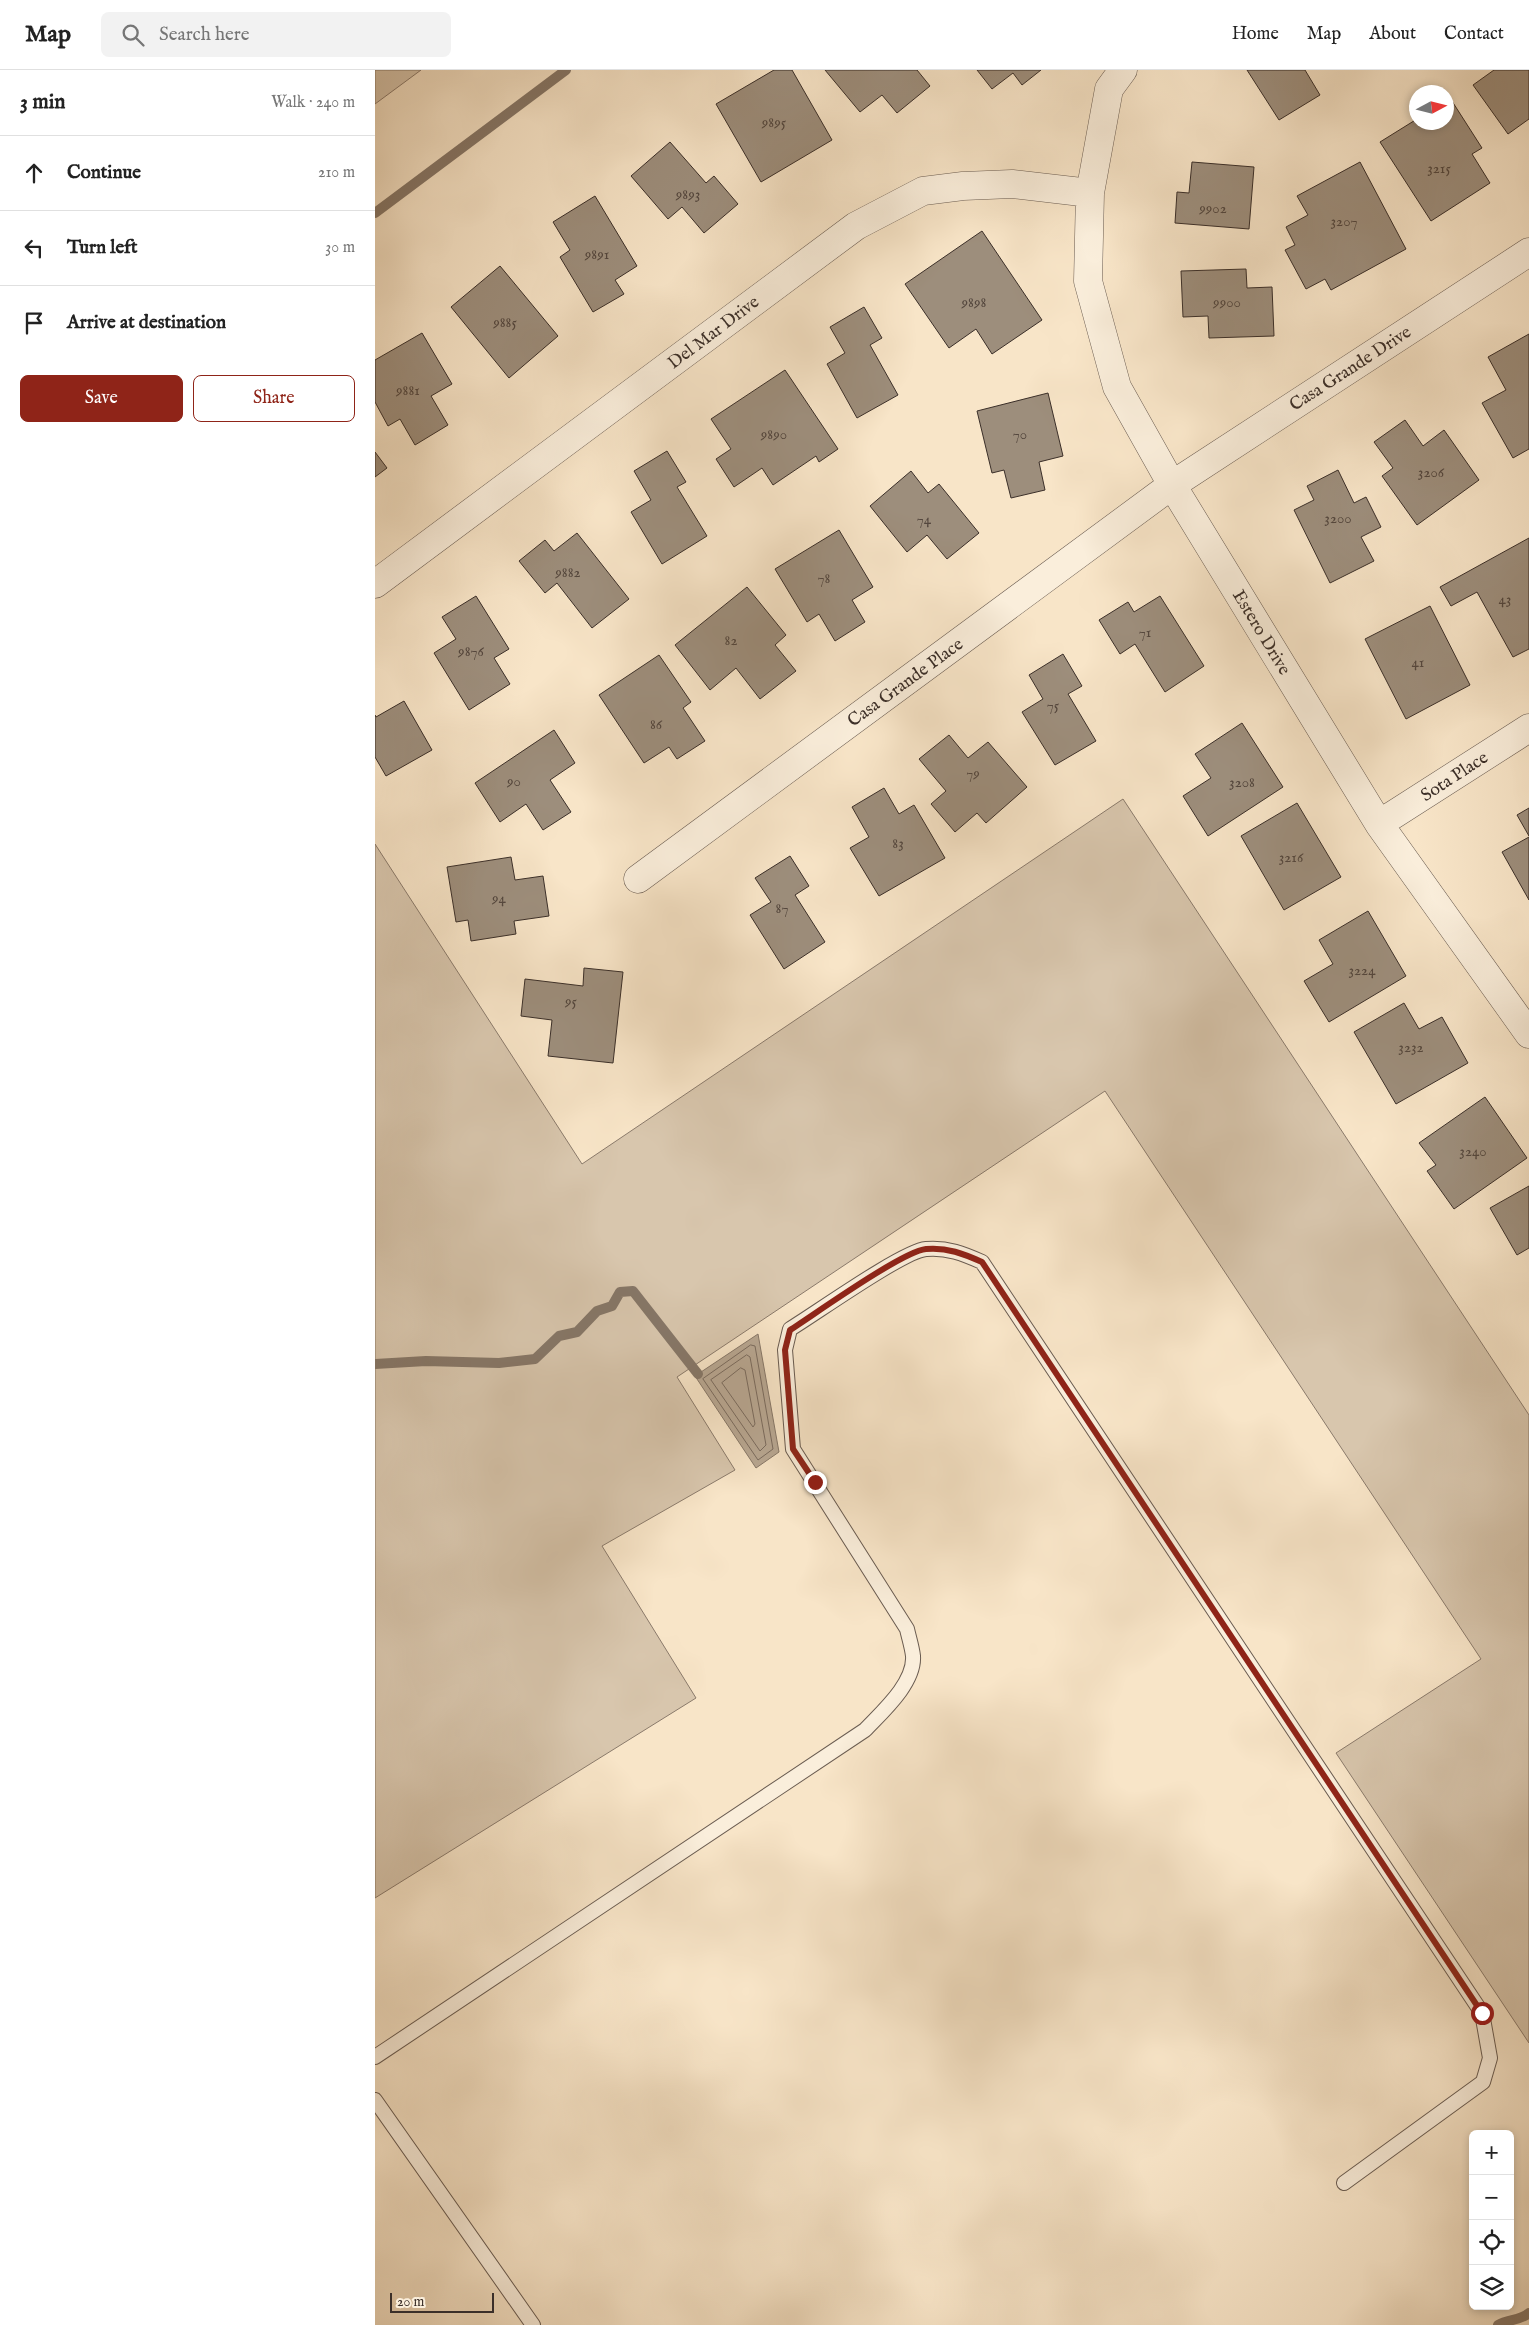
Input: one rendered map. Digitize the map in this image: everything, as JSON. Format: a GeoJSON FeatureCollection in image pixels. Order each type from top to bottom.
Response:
{"type":"FeatureCollection","features":[{"type":"Feature","properties":{"kind":"street","name":"Estero Drive"},"geometry":{"type":"LineString","coordinates":[[1123,70],[1109,89],[1090,193],[1088,281],[1117,387],[1172,485],[1379,824],[1529,1034]]}},
{"type":"Feature","properties":{"kind":"street","name":"Del Mar Drive"},"geometry":{"type":"LineString","coordinates":[[375,584],[856,226],[923,191],[1012,184],[1090,193]]}},
{"type":"Feature","properties":{"kind":"street","name":"Casa Grande Drive"},"geometry":{"type":"LineString","coordinates":[[1172,485],[1529,252]]}},
{"type":"Feature","properties":{"kind":"street","name":"Casa Grande Place"},"geometry":{"type":"LineString","coordinates":[[638,879],[1172,485]]}},
{"type":"Feature","properties":{"kind":"street","name":"Sota Place"},"geometry":{"type":"LineString","coordinates":[[1379,824],[1529,728]]}},
{"type":"Feature","properties":{"kind":"lane"},"geometry":{"type":"LineString","coordinates":[[375,2056],[865,1730],[887,1708],[905,1684],[913,1658],[907,1629],[793,1449],[785,1350],[790,1330],[900,1260],[925,1249],[957,1251],[982,1262],[1482,2013],[1490,2058],[1483,2082],[1344,2183]]}},
{"type":"Feature","properties":{"kind":"lane"},"geometry":{"type":"LineString","coordinates":[[375,2100],[533,2325]]}},
{"type":"Feature","properties":{"kind":"shaded area"},"geometry":{"type":"Polygon","coordinates":[[[375,70],[421,70],[375,104],[375,70]]]}},
{"type":"Feature","properties":{"kind":"shaded area"},"geometry":{"type":"Polygon","coordinates":[[[1123,799],[1529,1415],[1529,2043],[1336,1753],[1481,1659],[1105,1091],[677,1377],[735,1470],[602,1546],[696,1698],[375,1898],[375,844],[582,1164],[1123,799]]]}},
{"type":"Feature","properties":{"kind":"water"},"geometry":{"type":"Polygon","coordinates":[[[758,1334],[779,1452],[756,1468],[695,1376],[758,1334]]]}},
{"type":"Feature","properties":{"kind":"building"},"geometry":{"type":"Polygon","coordinates":[[[774,70],[792,70],[832,140],[761,182],[716,104],[774,70]]]}},
{"type":"Feature","properties":{"kind":"building"},"geometry":{"type":"Polygon","coordinates":[[[825,70],[917,70],[930,86],[897,113],[882,95],[860,112],[825,70]]]}},
{"type":"Feature","properties":{"kind":"building"},"geometry":{"type":"Polygon","coordinates":[[[977,70],[1041,70],[1022,85],[1013,73],[992,89],[977,70]]]}},
{"type":"Feature","properties":{"kind":"building"},"geometry":{"type":"Polygon","coordinates":[[[1247,70],[1305,70],[1320,95],[1279,120],[1247,70]]]}},
{"type":"Feature","properties":{"kind":"building"},"geometry":{"type":"Polygon","coordinates":[[[1494,70],[1529,70],[1529,119],[1508,134],[1473,85],[1494,70]]]}},
{"type":"Feature","properties":{"kind":"building"},"geometry":{"type":"Polygon","coordinates":[[[1454,104],[1482,148],[1472,154],[1490,183],[1431,221],[1380,142],[1409,124],[1409,130],[1454,130],[1454,104]]]}},
{"type":"Feature","properties":{"kind":"building"},"geometry":{"type":"Polygon","coordinates":[[[670,142],[706,183],[714,176],[738,204],[704,233],[682,207],[668,219],[631,176],[670,142]]]}},
{"type":"Feature","properties":{"kind":"building"},"geometry":{"type":"Polygon","coordinates":[[[1192,162],[1254,167],[1249,229],[1175,223],[1177,192],[1189,193],[1192,162]]]}},
{"type":"Feature","properties":{"kind":"building"},"geometry":{"type":"Polygon","coordinates":[[[1360,162],[1406,249],[1331,290],[1325,279],[1306,289],[1285,250],[1295,245],[1286,227],[1308,215],[1297,196],[1360,162]]]}},
{"type":"Feature","properties":{"kind":"building"},"geometry":{"type":"Polygon","coordinates":[[[595,196],[637,266],[615,280],[624,294],[593,312],[560,257],[570,250],[553,222],[595,196]]]}},
{"type":"Feature","properties":{"kind":"building"},"geometry":{"type":"Polygon","coordinates":[[[982,231],[1042,320],[992,354],[976,329],[949,348],[905,284],[982,231]]]}},
{"type":"Feature","properties":{"kind":"building"},"geometry":{"type":"Polygon","coordinates":[[[500,266],[558,336],[509,378],[451,307],[500,266]]]}},
{"type":"Feature","properties":{"kind":"building"},"geometry":{"type":"Polygon","coordinates":[[[1246,269],[1247,288],[1272,287],[1274,336],[1209,338],[1208,316],[1183,317],[1181,271],[1246,269]]]}},
{"type":"Feature","properties":{"kind":"building"},"geometry":{"type":"Polygon","coordinates":[[[864,307],[882,338],[870,345],[898,395],[857,418],[827,364],[845,353],[830,327],[864,307]]]}},
{"type":"Feature","properties":{"kind":"building"},"geometry":{"type":"Polygon","coordinates":[[[422,333],[452,384],[431,396],[448,425],[415,445],[400,419],[388,426],[375,402],[375,360],[422,333]]]}},
{"type":"Feature","properties":{"kind":"building"},"geometry":{"type":"Polygon","coordinates":[[[1529,334],[1529,449],[1513,458],[1482,403],[1506,390],[1488,357],[1529,334]]]}},
{"type":"Feature","properties":{"kind":"building"},"geometry":{"type":"Polygon","coordinates":[[[785,370],[838,449],[819,462],[816,456],[773,485],[762,468],[734,487],[716,459],[731,449],[711,419],[785,370]]]}},
{"type":"Feature","properties":{"kind":"building"},"geometry":{"type":"Polygon","coordinates":[[[1048,393],[1063,456],[1039,462],[1045,490],[1011,498],[1004,470],[992,473],[977,411],[1048,393]]]}},
{"type":"Feature","properties":{"kind":"building"},"geometry":{"type":"Polygon","coordinates":[[[1405,420],[1423,446],[1444,430],[1479,480],[1417,525],[1382,476],[1393,468],[1374,442],[1405,420]]]}},
{"type":"Feature","properties":{"kind":"building"},"geometry":{"type":"Polygon","coordinates":[[[667,451],[686,482],[677,487],[707,536],[662,564],[631,512],[651,500],[634,471],[667,451]]]}},
{"type":"Feature","properties":{"kind":"building"},"geometry":{"type":"Polygon","coordinates":[[[375,452],[387,468],[375,477],[375,452]]]}},
{"type":"Feature","properties":{"kind":"building"},"geometry":{"type":"Polygon","coordinates":[[[1338,470],[1354,503],[1366,497],[1381,527],[1361,537],[1374,561],[1330,583],[1294,510],[1314,500],[1307,486],[1338,470]]]}},
{"type":"Feature","properties":{"kind":"building"},"geometry":{"type":"Polygon","coordinates":[[[911,471],[928,493],[939,484],[979,533],[947,559],[927,535],[907,552],[870,506],[911,471]]]}},
{"type":"Feature","properties":{"kind":"building"},"geometry":{"type":"Polygon","coordinates":[[[839,530],[873,587],[852,600],[865,622],[835,641],[819,614],[807,622],[775,569],[839,530]]]}},
{"type":"Feature","properties":{"kind":"building"},"geometry":{"type":"Polygon","coordinates":[[[577,533],[629,599],[592,628],[557,583],[545,593],[519,561],[545,540],[554,551],[577,533]]]}},
{"type":"Feature","properties":{"kind":"building"},"geometry":{"type":"Polygon","coordinates":[[[1529,538],[1529,649],[1513,657],[1477,592],[1451,606],[1440,587],[1529,538]]]}},
{"type":"Feature","properties":{"kind":"building"},"geometry":{"type":"Polygon","coordinates":[[[747,587],[786,635],[775,645],[796,671],[760,699],[736,668],[710,690],[675,645],[747,587]]]}},
{"type":"Feature","properties":{"kind":"building"},"geometry":{"type":"Polygon","coordinates":[[[476,596],[509,649],[494,658],[510,684],[469,710],[434,653],[456,639],[442,617],[476,596]]]}},
{"type":"Feature","properties":{"kind":"building"},"geometry":{"type":"Polygon","coordinates":[[[1160,596],[1204,666],[1165,692],[1135,644],[1120,654],[1099,620],[1128,602],[1134,612],[1160,596]]]}},
{"type":"Feature","properties":{"kind":"building"},"geometry":{"type":"Polygon","coordinates":[[[1430,606],[1470,685],[1406,719],[1365,639],[1430,606]]]}},
{"type":"Feature","properties":{"kind":"building"},"geometry":{"type":"Polygon","coordinates":[[[1063,654],[1082,686],[1068,694],[1096,741],[1055,765],[1022,712],[1043,699],[1029,675],[1063,654]]]}},
{"type":"Feature","properties":{"kind":"building"},"geometry":{"type":"Polygon","coordinates":[[[659,655],[691,702],[683,708],[705,741],[677,759],[669,747],[644,763],[599,695],[659,655]]]}},
{"type":"Feature","properties":{"kind":"building"},"geometry":{"type":"Polygon","coordinates":[[[404,701],[432,750],[386,776],[375,757],[375,715],[376,717],[404,701]]]}},
{"type":"Feature","properties":{"kind":"building"},"geometry":{"type":"Polygon","coordinates":[[[1242,723],[1283,787],[1208,836],[1183,796],[1211,778],[1195,754],[1242,723]]]}},
{"type":"Feature","properties":{"kind":"building"},"geometry":{"type":"Polygon","coordinates":[[[554,730],[575,763],[550,780],[571,812],[543,830],[526,804],[500,822],[475,783],[554,730]]]}},
{"type":"Feature","properties":{"kind":"building"},"geometry":{"type":"Polygon","coordinates":[[[949,735],[968,758],[988,742],[1027,787],[986,823],[977,813],[955,832],[931,804],[946,791],[919,759],[949,735]]]}},
{"type":"Feature","properties":{"kind":"building"},"geometry":{"type":"Polygon","coordinates":[[[884,788],[899,814],[914,805],[945,858],[879,896],[850,848],[869,837],[852,807],[884,788]]]}},
{"type":"Feature","properties":{"kind":"building"},"geometry":{"type":"Polygon","coordinates":[[[1297,803],[1341,877],[1284,910],[1241,836],[1297,803]]]}},
{"type":"Feature","properties":{"kind":"building"},"geometry":{"type":"Polygon","coordinates":[[[1529,808],[1529,836],[1517,815],[1529,808]]]}},
{"type":"Feature","properties":{"kind":"building"},"geometry":{"type":"Polygon","coordinates":[[[1529,837],[1529,900],[1502,852],[1529,837]]]}},
{"type":"Feature","properties":{"kind":"building"},"geometry":{"type":"Polygon","coordinates":[[[790,856],[809,886],[795,895],[825,942],[784,969],[750,915],[771,902],[755,878],[790,856]]]}},
{"type":"Feature","properties":{"kind":"building"},"geometry":{"type":"Polygon","coordinates":[[[511,857],[515,880],[543,876],[549,916],[514,921],[516,934],[471,941],[468,920],[456,922],[447,867],[511,857]]]}},
{"type":"Feature","properties":{"kind":"building"},"geometry":{"type":"Polygon","coordinates":[[[1368,911],[1406,976],[1329,1022],[1304,981],[1333,964],[1319,940],[1368,911]]]}},
{"type":"Feature","properties":{"kind":"building"},"geometry":{"type":"Polygon","coordinates":[[[584,968],[623,972],[613,1063],[548,1056],[552,1020],[521,1016],[525,979],[583,986],[584,968]]]}},
{"type":"Feature","properties":{"kind":"building"},"geometry":{"type":"Polygon","coordinates":[[[1404,1003],[1419,1029],[1442,1017],[1468,1063],[1396,1104],[1354,1032],[1404,1003]]]}},
{"type":"Feature","properties":{"kind":"building"},"geometry":{"type":"Polygon","coordinates":[[[1485,1097],[1527,1158],[1454,1209],[1427,1171],[1436,1165],[1419,1143],[1485,1097]]]}},
{"type":"Feature","properties":{"kind":"building"},"geometry":{"type":"Polygon","coordinates":[[[1529,1186],[1529,1248],[1517,1255],[1490,1208],[1529,1186]]]}},
{"type":"Feature","properties":{"kind":"waterway"},"geometry":{"type":"LineString","coordinates":[[375,213],[566,70]]}},
{"type":"Feature","properties":{"kind":"waterway"},"geometry":{"type":"LineString","coordinates":[[375,1364],[426,1361],[499,1363],[535,1359],[559,1336],[577,1332],[597,1311],[612,1306],[620,1292],[633,1291],[698,1374]]}},
{"type":"Feature","properties":{"kind":"waterway"},"geometry":{"type":"LineString","coordinates":[[1498,2325],[1529,2313]]}},
{"type":"Feature","properties":{"kind":"route"},"geometry":{"type":"LineString","coordinates":[[815,1482],[793,1449],[785,1350],[790,1330],[900,1260],[925,1249],[957,1251],[982,1262],[1482,2013]]}}]}
